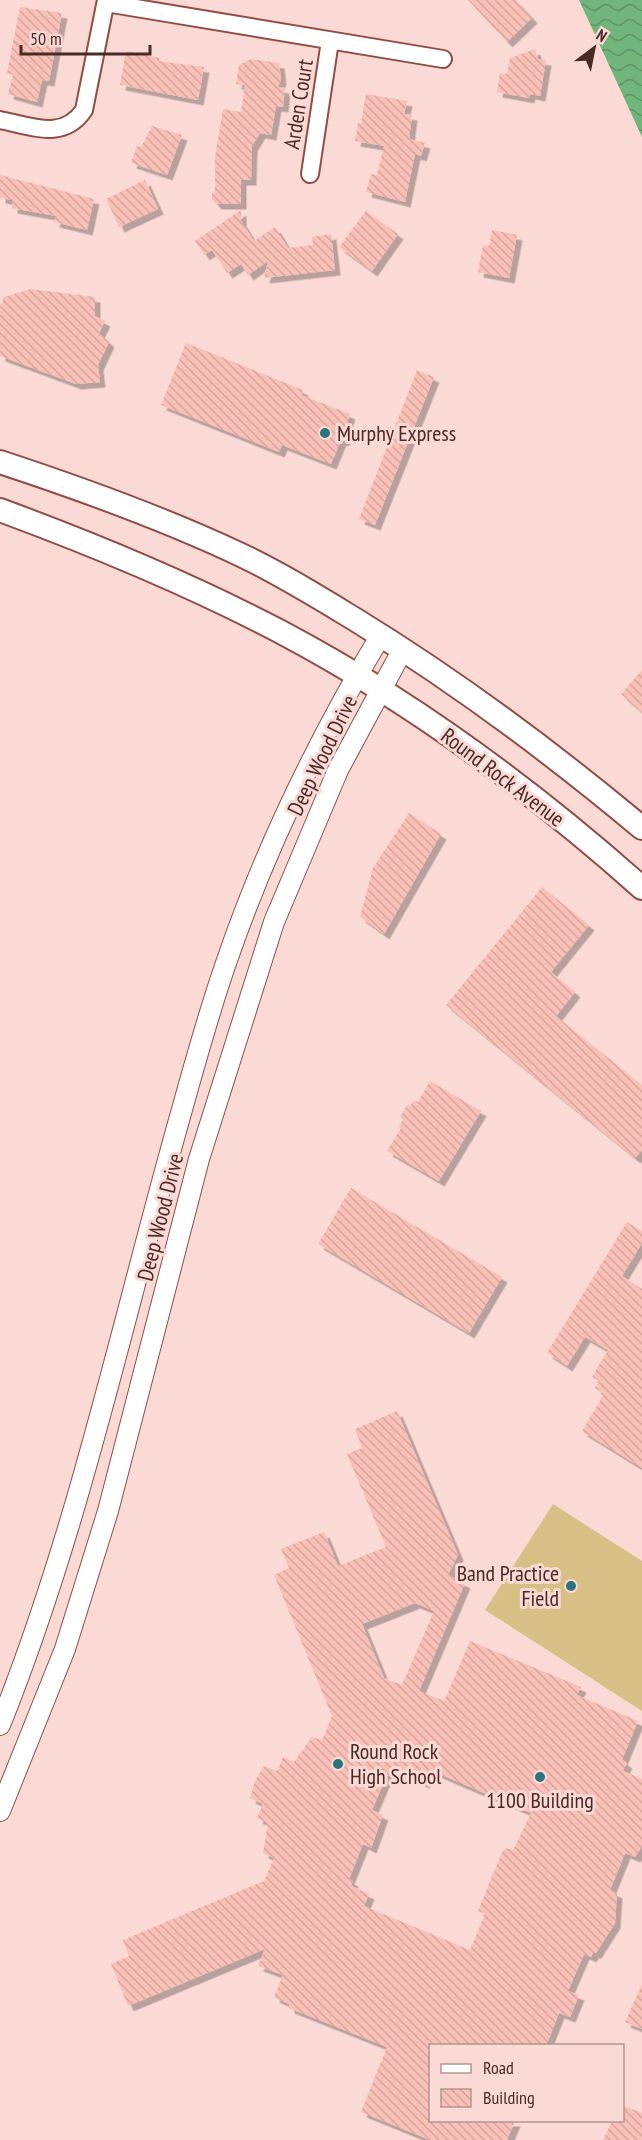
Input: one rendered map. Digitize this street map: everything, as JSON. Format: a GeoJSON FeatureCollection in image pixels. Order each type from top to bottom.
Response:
{"type":"FeatureCollection","features":[{"type":"Feature","properties":{"kind":"main road","name":"Round Rock Avenue"},"geometry":{"type":"LineString","coordinates":[[0,462],[54,479],[168,523],[243,556],[303,588],[403,649],[492,709],[642,828]]}},
{"type":"Feature","properties":{"kind":"main road"},"geometry":{"type":"LineString","coordinates":[[0,478],[22,485],[54,479]]}},
{"type":"Feature","properties":{"kind":"main road","name":"Round Rock Avenue"},"geometry":{"type":"LineString","coordinates":[[0,510],[187,586],[279,631],[380,690],[507,779],[642,888]]}},
{"type":"Feature","properties":{"kind":"street"},"geometry":{"type":"LineString","coordinates":[[0,120],[54,130],[66,128],[76,121],[84,110],[106,1],[443,59]]}},
{"type":"Feature","properties":{"kind":"street","name":"Arden Court"},"geometry":{"type":"LineString","coordinates":[[310,174],[330,41]]}},
{"type":"Feature","properties":{"kind":"street","name":"Deep Wood Drive"},"geometry":{"type":"LineString","coordinates":[[0,1725],[35,1635],[94,1435],[148,1228],[225,965],[319,743],[381,635]]}},
{"type":"Feature","properties":{"kind":"street","name":"Deep Wood Drive"},"geometry":{"type":"LineString","coordinates":[[0,1811],[65,1649],[108,1511],[199,1159],[274,922],[338,770],[403,649]]}},
{"type":"Feature","properties":{"kind":"shaded area","name":"Band Practice Field"},"geometry":{"type":"Polygon","coordinates":[[[553,1504],[642,1561],[642,1711],[485,1610],[553,1504]]]}},
{"type":"Feature","properties":{"kind":"water"},"geometry":{"type":"Polygon","coordinates":[[[579,0],[642,0],[642,137],[579,0]]]}},
{"type":"Feature","properties":{"kind":"building"},"geometry":{"type":"Polygon","coordinates":[[[468,0],[516,0],[532,18],[507,42],[468,0]]]}},
{"type":"Feature","properties":{"kind":"building"},"geometry":{"type":"Polygon","coordinates":[[[20,7],[62,13],[49,81],[42,80],[37,102],[8,94],[13,75],[7,73],[20,7]]]}},
{"type":"Feature","properties":{"kind":"building"},"geometry":{"type":"Polygon","coordinates":[[[535,49],[538,59],[546,60],[540,96],[530,94],[529,98],[497,92],[500,73],[507,74],[510,58],[535,49]]]}},
{"type":"Feature","properties":{"kind":"building"},"geometry":{"type":"Polygon","coordinates":[[[126,51],[160,58],[159,61],[204,67],[198,100],[120,85],[126,51]]]}},
{"type":"Feature","properties":{"kind":"building"},"geometry":{"type":"Polygon","coordinates":[[[251,59],[279,63],[281,79],[278,87],[285,88],[283,107],[276,106],[271,135],[260,133],[252,146],[251,180],[241,180],[241,204],[216,204],[212,199],[212,194],[215,191],[215,157],[223,109],[241,112],[245,85],[236,84],[239,65],[251,59]]]}},
{"type":"Feature","properties":{"kind":"building"},"geometry":{"type":"Polygon","coordinates":[[[366,94],[407,101],[404,114],[412,115],[409,139],[425,143],[421,156],[415,154],[405,202],[366,192],[371,174],[377,175],[384,146],[355,141],[358,123],[361,124],[366,94]]]}},
{"type":"Feature","properties":{"kind":"building"},"geometry":{"type":"Polygon","coordinates":[[[152,126],[182,135],[167,175],[131,163],[137,146],[141,147],[152,126]]]}},
{"type":"Feature","properties":{"kind":"building"},"geometry":{"type":"Polygon","coordinates":[[[0,175],[94,199],[87,230],[54,222],[56,216],[12,208],[13,200],[0,198],[0,175]]]}},
{"type":"Feature","properties":{"kind":"building"},"geometry":{"type":"Polygon","coordinates":[[[145,180],[158,209],[119,227],[106,199],[145,180]]]}},
{"type":"Feature","properties":{"kind":"building"},"geometry":{"type":"Polygon","coordinates":[[[241,210],[241,221],[254,241],[275,227],[288,248],[313,245],[312,237],[331,234],[335,270],[264,278],[268,261],[248,275],[241,264],[227,273],[212,250],[204,255],[195,241],[241,210]]]}},
{"type":"Feature","properties":{"kind":"building"},"geometry":{"type":"Polygon","coordinates":[[[366,211],[398,234],[372,271],[339,247],[366,211]]]}},
{"type":"Feature","properties":{"kind":"building"},"geometry":{"type":"Polygon","coordinates":[[[492,230],[517,235],[509,278],[478,272],[483,245],[489,246],[492,230]]]}},
{"type":"Feature","properties":{"kind":"building"},"geometry":{"type":"Polygon","coordinates":[[[31,289],[95,297],[95,316],[105,321],[99,333],[109,342],[98,365],[100,382],[76,384],[0,356],[0,307],[4,297],[31,289]]]}},
{"type":"Feature","properties":{"kind":"building"},"geometry":{"type":"Polygon","coordinates":[[[186,343],[303,390],[301,395],[350,414],[346,426],[349,427],[344,441],[341,440],[331,464],[282,445],[279,452],[161,405],[186,343]]]}},
{"type":"Feature","properties":{"kind":"building"},"geometry":{"type":"Polygon","coordinates":[[[417,370],[434,377],[375,525],[359,519],[417,370]]]}},
{"type":"Feature","properties":{"kind":"building"},"geometry":{"type":"Polygon","coordinates":[[[642,670],[642,713],[621,694],[642,670]]]}},
{"type":"Feature","properties":{"kind":"building"},"geometry":{"type":"Polygon","coordinates":[[[409,813],[441,834],[384,934],[360,917],[373,868],[409,813]]]}},
{"type":"Feature","properties":{"kind":"building"},"geometry":{"type":"Polygon","coordinates":[[[542,887],[589,925],[551,972],[575,992],[556,1016],[642,1085],[642,1150],[635,1158],[446,1005],[542,887]]]}},
{"type":"Feature","properties":{"kind":"building"},"geometry":{"type":"Polygon","coordinates":[[[430,1081],[481,1111],[439,1181],[387,1151],[401,1128],[399,1127],[403,1120],[400,1117],[407,1105],[410,1106],[414,1100],[418,1102],[430,1081]]]}},
{"type":"Feature","properties":{"kind":"building"},"geometry":{"type":"Polygon","coordinates":[[[351,1188],[502,1277],[469,1333],[318,1244],[351,1188]]]}},
{"type":"Feature","properties":{"kind":"building"},"geometry":{"type":"Polygon","coordinates":[[[627,1222],[642,1231],[642,1243],[622,1276],[642,1289],[642,1468],[582,1431],[604,1394],[595,1388],[599,1381],[592,1377],[608,1350],[585,1337],[567,1366],[547,1353],[627,1222]]]}},
{"type":"Feature","properties":{"kind":"building","name":"1100 Building"},"geometry":{"type":"Polygon","coordinates":[[[397,1411],[458,1555],[448,1575],[465,1583],[419,1691],[444,1701],[470,1641],[581,1687],[577,1695],[638,1721],[622,1760],[627,1763],[623,1771],[642,1779],[642,1846],[635,1857],[625,1853],[610,1890],[617,1893],[615,1923],[596,1953],[593,1953],[591,1957],[584,1954],[568,1991],[579,1995],[570,2017],[559,2013],[547,2044],[429,2044],[429,2122],[515,2122],[507,2140],[430,2140],[361,2112],[387,2047],[289,2008],[289,2004],[274,1997],[283,1975],[258,1966],[265,1949],[128,2006],[111,1964],[129,1956],[123,1940],[264,1881],[274,1858],[263,1853],[268,1823],[257,1818],[263,1804],[250,1798],[255,1781],[264,1766],[277,1771],[283,1757],[294,1762],[312,1737],[322,1740],[332,1716],[274,1575],[289,1568],[281,1549],[324,1532],[338,1566],[386,1547],[347,1454],[362,1448],[355,1429],[397,1411]],[[415,1603],[362,1624],[384,1678],[402,1685],[434,1611],[415,1603]],[[430,1770],[424,1783],[396,1771],[394,1778],[387,1775],[372,1810],[383,1815],[371,1848],[363,1844],[349,1879],[353,1881],[351,1886],[369,1894],[364,1906],[470,1950],[485,1914],[478,1911],[502,1852],[506,1848],[513,1850],[531,1813],[430,1770]]]}},
{"type":"Feature","properties":{"kind":"building"},"geometry":{"type":"Polygon","coordinates":[[[642,1984],[642,2029],[625,2022],[642,1984]]]}},
{"type":"Feature","properties":{"kind":"building"},"geometry":{"type":"Polygon","coordinates":[[[624,2106],[642,2113],[642,2140],[603,2140],[612,2122],[624,2122],[624,2106]]]}},
{"type":"Feature","properties":{"kind":"place","name":"Murphy Express"},"geometry":{"type":"Point","coordinates":[325,433]}},
{"type":"Feature","properties":{"kind":"place","name":"Band Practice Field"},"geometry":{"type":"Point","coordinates":[571,1586]}},
{"type":"Feature","properties":{"kind":"place","name":"Round Rock High School"},"geometry":{"type":"Point","coordinates":[338,1764]}},
{"type":"Feature","properties":{"kind":"place","name":"1100 Building"},"geometry":{"type":"Point","coordinates":[540,1777]}}]}
